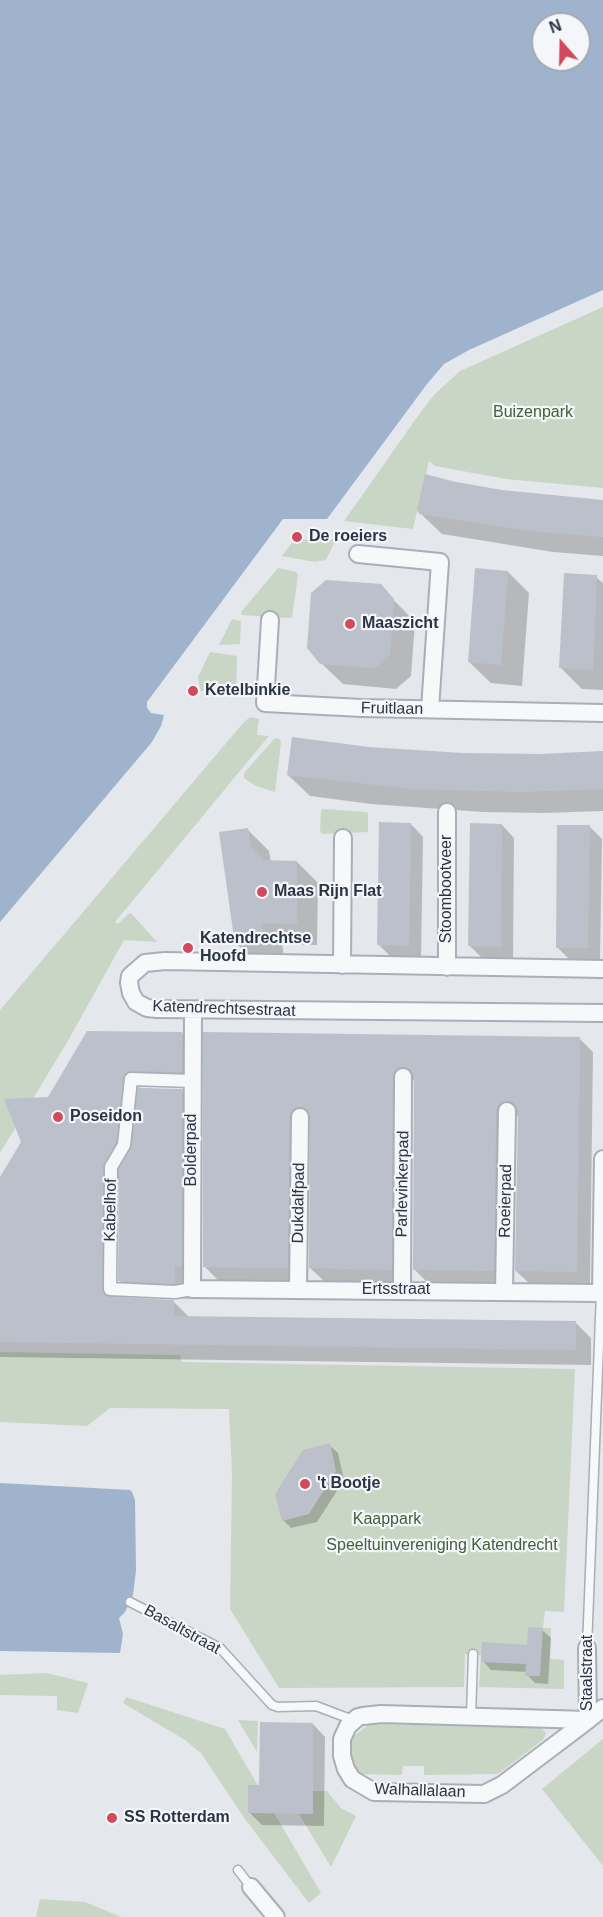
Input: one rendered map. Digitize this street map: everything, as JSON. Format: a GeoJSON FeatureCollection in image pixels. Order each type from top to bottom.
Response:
{"type":"FeatureCollection","features":[{"type":"Feature","properties":{"kind":"street"},"geometry":{"type":"LineString","coordinates":[[358,554],[440,562],[430,709]]}},
{"type":"Feature","properties":{"kind":"street","name":"Fruitlaan"},"geometry":{"type":"LineString","coordinates":[[270,620],[265,703],[362,708],[603,713]]}},
{"type":"Feature","properties":{"kind":"street","name":"Stoombootveer"},"geometry":{"type":"LineString","coordinates":[[447,812],[447,967]]}},
{"type":"Feature","properties":{"kind":"street"},"geometry":{"type":"LineString","coordinates":[[342,965],[343,838]]}},
{"type":"Feature","properties":{"kind":"street","name":"Katendrechtsestraat"},"geometry":{"type":"LineString","coordinates":[[603,969],[165,961],[145,963],[130,976],[130,993],[141,1005],[158,1010],[603,1013]]}},
{"type":"Feature","properties":{"kind":"street","name":"Bolderpad"},"geometry":{"type":"LineString","coordinates":[[192,1289],[193,1010]]}},
{"type":"Feature","properties":{"kind":"street","name":"Parlevinkerpad"},"geometry":{"type":"LineString","coordinates":[[402,1290],[403,1077]]}},
{"type":"Feature","properties":{"kind":"street","name":"Kabelhof"},"geometry":{"type":"LineString","coordinates":[[192,1289],[175,1292],[110,1289],[111,1167],[124,1145],[131,1079],[193,1081]]}},
{"type":"Feature","properties":{"kind":"street","name":"Roeierpad"},"geometry":{"type":"LineString","coordinates":[[504,1292],[507,1111]]}},
{"type":"Feature","properties":{"kind":"street","name":"Dukdalfpad"},"geometry":{"type":"LineString","coordinates":[[298,1290],[300,1117]]}},
{"type":"Feature","properties":{"kind":"street","name":"Staalstraat"},"geometry":{"type":"LineString","coordinates":[[601,1293],[603,1159]]}},
{"type":"Feature","properties":{"kind":"street","name":"Ertsstraat"},"geometry":{"type":"LineString","coordinates":[[192,1289],[601,1293]]}},
{"type":"Feature","properties":{"kind":"street","name":"Staalstraat"},"geometry":{"type":"LineString","coordinates":[[587,1648],[588,1720]]}},
{"type":"Feature","properties":{"kind":"street","name":"Walhallalaan"},"geometry":{"type":"LineString","coordinates":[[353,1720],[344,1734],[342,1756],[348,1774],[364,1788],[374,1792],[484,1794],[502,1785],[603,1708]]}},
{"type":"Feature","properties":{"kind":"street"},"geometry":{"type":"LineString","coordinates":[[353,1720],[363,1716],[381,1714],[588,1720]]}},
{"type":"Feature","properties":{"kind":"street"},"geometry":{"type":"LineString","coordinates":[[251,1887],[276,1917]]}},
{"type":"Feature","properties":{"kind":"lane","name":"Staalstraat"},"geometry":{"type":"LineString","coordinates":[[587,1648],[601,1293]]}},
{"type":"Feature","properties":{"kind":"lane","name":"Basaltstraat"},"geometry":{"type":"LineString","coordinates":[[130,1602],[220,1648],[272,1705],[278,1707],[316,1706],[353,1720]]}},
{"type":"Feature","properties":{"kind":"lane"},"geometry":{"type":"LineString","coordinates":[[471,1718],[473,1654]]}},
{"type":"Feature","properties":{"kind":"lane"},"geometry":{"type":"LineString","coordinates":[[238,1869],[251,1887]]}},
{"type":"Feature","properties":{"kind":"green space","name":"Buizenpark"},"geometry":{"type":"Polygon","coordinates":[[[603,307],[603,488],[506,479],[435,466],[429,461],[413,529],[344,521],[420,413],[435,394],[460,371],[603,307]]]}},
{"type":"Feature","properties":{"kind":"green space"},"geometry":{"type":"Polygon","coordinates":[[[333,539],[335,541],[326,560],[315,562],[282,556],[294,540],[333,539]]]}},
{"type":"Feature","properties":{"kind":"green space"},"geometry":{"type":"Polygon","coordinates":[[[278,568],[296,572],[298,575],[292,617],[242,615],[241,612],[278,568]]]}},
{"type":"Feature","properties":{"kind":"green space"},"geometry":{"type":"Polygon","coordinates":[[[232,619],[241,621],[240,644],[219,645],[232,619]]]}},
{"type":"Feature","properties":{"kind":"green space"},"geometry":{"type":"Polygon","coordinates":[[[210,652],[237,656],[236,695],[201,691],[198,677],[210,652]]]}},
{"type":"Feature","properties":{"kind":"green space"},"geometry":{"type":"Polygon","coordinates":[[[250,717],[259,719],[257,735],[269,736],[115,922],[118,924],[131,913],[157,942],[124,940],[69,1039],[0,1153],[0,1010],[250,717]]]}},
{"type":"Feature","properties":{"kind":"green space"},"geometry":{"type":"Polygon","coordinates":[[[275,738],[280,739],[281,743],[275,792],[256,786],[244,778],[244,773],[275,738]]]}},
{"type":"Feature","properties":{"kind":"green space"},"geometry":{"type":"Polygon","coordinates":[[[323,809],[368,813],[368,832],[323,834],[320,832],[323,809]]]}},
{"type":"Feature","properties":{"kind":"green space","name":"Kaappark"},"geometry":{"type":"Polygon","coordinates":[[[0,1352],[180,1355],[182,1362],[575,1369],[564,1612],[545,1611],[543,1628],[551,1628],[550,1659],[564,1660],[564,1689],[479,1687],[481,1655],[465,1654],[464,1687],[279,1688],[230,1609],[232,1473],[229,1409],[110,1408],[87,1426],[0,1422],[0,1352]]]}},
{"type":"Feature","properties":{"kind":"green space"},"geometry":{"type":"Polygon","coordinates":[[[46,1673],[88,1683],[78,1713],[57,1710],[57,1696],[0,1695],[0,1675],[46,1673]]]}},
{"type":"Feature","properties":{"kind":"green space"},"geometry":{"type":"Polygon","coordinates":[[[126,1697],[225,1729],[321,1893],[309,1903],[245,1819],[201,1753],[185,1740],[123,1703],[126,1697]]]}},
{"type":"Feature","properties":{"kind":"green space"},"geometry":{"type":"Polygon","coordinates":[[[238,1720],[258,1721],[257,1752],[238,1720]]]}},
{"type":"Feature","properties":{"kind":"green space"},"geometry":{"type":"Polygon","coordinates":[[[373,1724],[540,1727],[546,1733],[543,1740],[498,1774],[424,1775],[424,1766],[403,1766],[402,1775],[358,1774],[350,1759],[351,1743],[354,1736],[373,1724]]]}},
{"type":"Feature","properties":{"kind":"green space"},"geometry":{"type":"Polygon","coordinates":[[[603,1739],[603,1866],[542,1789],[603,1739]]]}},
{"type":"Feature","properties":{"kind":"green space"},"geometry":{"type":"Polygon","coordinates":[[[285,1791],[327,1791],[341,1808],[356,1816],[331,1867],[285,1791]]]}},
{"type":"Feature","properties":{"kind":"green space"},"geometry":{"type":"Polygon","coordinates":[[[40,1899],[85,1902],[121,1917],[36,1917],[40,1899]]]}},
{"type":"Feature","properties":{"kind":"water"},"geometry":{"type":"Polygon","coordinates":[[[0,0],[603,0],[603,290],[469,350],[444,364],[327,519],[283,519],[147,702],[147,708],[151,713],[164,715],[152,742],[0,922],[0,0]]]}},
{"type":"Feature","properties":{"kind":"water"},"geometry":{"type":"Polygon","coordinates":[[[0,1483],[130,1490],[132,1492],[135,1500],[136,1570],[133,1595],[125,1612],[119,1618],[123,1634],[120,1653],[0,1651],[0,1483]]]}},
{"type":"Feature","properties":{"kind":"building"},"geometry":{"type":"Polygon","coordinates":[[[425,474],[502,490],[603,500],[603,537],[530,531],[419,514],[417,510],[425,474]]]}},
{"type":"Feature","properties":{"kind":"building"},"geometry":{"type":"Polygon","coordinates":[[[475,568],[508,571],[501,665],[468,662],[475,568]]]}},
{"type":"Feature","properties":{"kind":"building"},"geometry":{"type":"Polygon","coordinates":[[[564,573],[597,575],[593,670],[559,668],[564,573]]]}},
{"type":"Feature","properties":{"kind":"building","name":"Maaszicht"},"geometry":{"type":"Polygon","coordinates":[[[326,580],[381,584],[394,599],[390,655],[375,668],[320,664],[307,648],[311,593],[326,580]]]}},
{"type":"Feature","properties":{"kind":"building"},"geometry":{"type":"Polygon","coordinates":[[[292,737],[369,747],[462,753],[541,754],[603,751],[603,789],[522,792],[413,789],[287,775],[292,737]]]}},
{"type":"Feature","properties":{"kind":"building"},"geometry":{"type":"Polygon","coordinates":[[[379,822],[411,823],[409,946],[377,945],[379,822]]]}},
{"type":"Feature","properties":{"kind":"building"},"geometry":{"type":"Polygon","coordinates":[[[470,823],[502,824],[501,947],[468,946],[470,823]]]}},
{"type":"Feature","properties":{"kind":"building"},"geometry":{"type":"Polygon","coordinates":[[[557,825],[590,825],[588,948],[556,948],[557,825]]]}},
{"type":"Feature","properties":{"kind":"building","name":"Maas Rijn Flat"},"geometry":{"type":"Polygon","coordinates":[[[248,828],[251,847],[263,860],[297,861],[297,924],[262,923],[264,941],[235,945],[219,832],[248,828]]]}},
{"type":"Feature","properties":{"kind":"building"},"geometry":{"type":"Polygon","coordinates":[[[87,1031],[182,1032],[182,1072],[131,1071],[127,1072],[123,1078],[116,1142],[103,1167],[102,1289],[105,1296],[174,1300],[174,1316],[576,1321],[576,1350],[0,1342],[0,1177],[21,1142],[4,1099],[48,1097],[87,1031]]]}},
{"type":"Feature","properties":{"kind":"building"},"geometry":{"type":"Polygon","coordinates":[[[203,1032],[580,1037],[577,1272],[515,1271],[518,1111],[513,1102],[507,1101],[498,1105],[496,1111],[494,1271],[413,1270],[414,1077],[412,1071],[404,1067],[397,1068],[393,1077],[392,1270],[309,1268],[310,1117],[309,1111],[301,1107],[294,1108],[290,1117],[288,1268],[203,1267],[203,1032]]]}},
{"type":"Feature","properties":{"kind":"building"},"geometry":{"type":"Polygon","coordinates":[[[138,1088],[182,1089],[182,1267],[175,1267],[175,1284],[118,1281],[119,1169],[132,1146],[138,1088]]]}},
{"type":"Feature","properties":{"kind":"building","name":"'t Bootje"},"geometry":{"type":"Polygon","coordinates":[[[330,1443],[336,1471],[309,1514],[282,1521],[275,1494],[303,1450],[330,1443]]]}},
{"type":"Feature","properties":{"kind":"building"},"geometry":{"type":"Polygon","coordinates":[[[528,1627],[543,1628],[540,1676],[525,1676],[526,1664],[481,1662],[482,1642],[527,1645],[528,1627]]]}},
{"type":"Feature","properties":{"kind":"building"},"geometry":{"type":"Polygon","coordinates":[[[260,1722],[313,1723],[313,1814],[248,1813],[248,1785],[259,1785],[260,1722]]]}},
{"type":"Feature","properties":{"kind":"place","name":"De roeiers"},"geometry":{"type":"Point","coordinates":[297,537]}},
{"type":"Feature","properties":{"kind":"place","name":"Maaszicht"},"geometry":{"type":"Point","coordinates":[350,624]}},
{"type":"Feature","properties":{"kind":"place","name":"Ketelbinkie"},"geometry":{"type":"Point","coordinates":[193,691]}},
{"type":"Feature","properties":{"kind":"place","name":"Maas Rijn Flat"},"geometry":{"type":"Point","coordinates":[262,892]}},
{"type":"Feature","properties":{"kind":"place","name":"Katendrechtse Hoofd"},"geometry":{"type":"Point","coordinates":[188,948]}},
{"type":"Feature","properties":{"kind":"place","name":"Poseidon"},"geometry":{"type":"Point","coordinates":[58,1117]}},
{"type":"Feature","properties":{"kind":"place","name":"'t Bootje"},"geometry":{"type":"Point","coordinates":[305,1484]}},
{"type":"Feature","properties":{"kind":"place","name":"SS Rotterdam"},"geometry":{"type":"Point","coordinates":[112,1818]}},
{"type":"Feature","properties":{"kind":"park label","name":"Speeltuinvereniging Katendrecht"},"geometry":{"type":"Point","coordinates":[442,1546]}}]}
